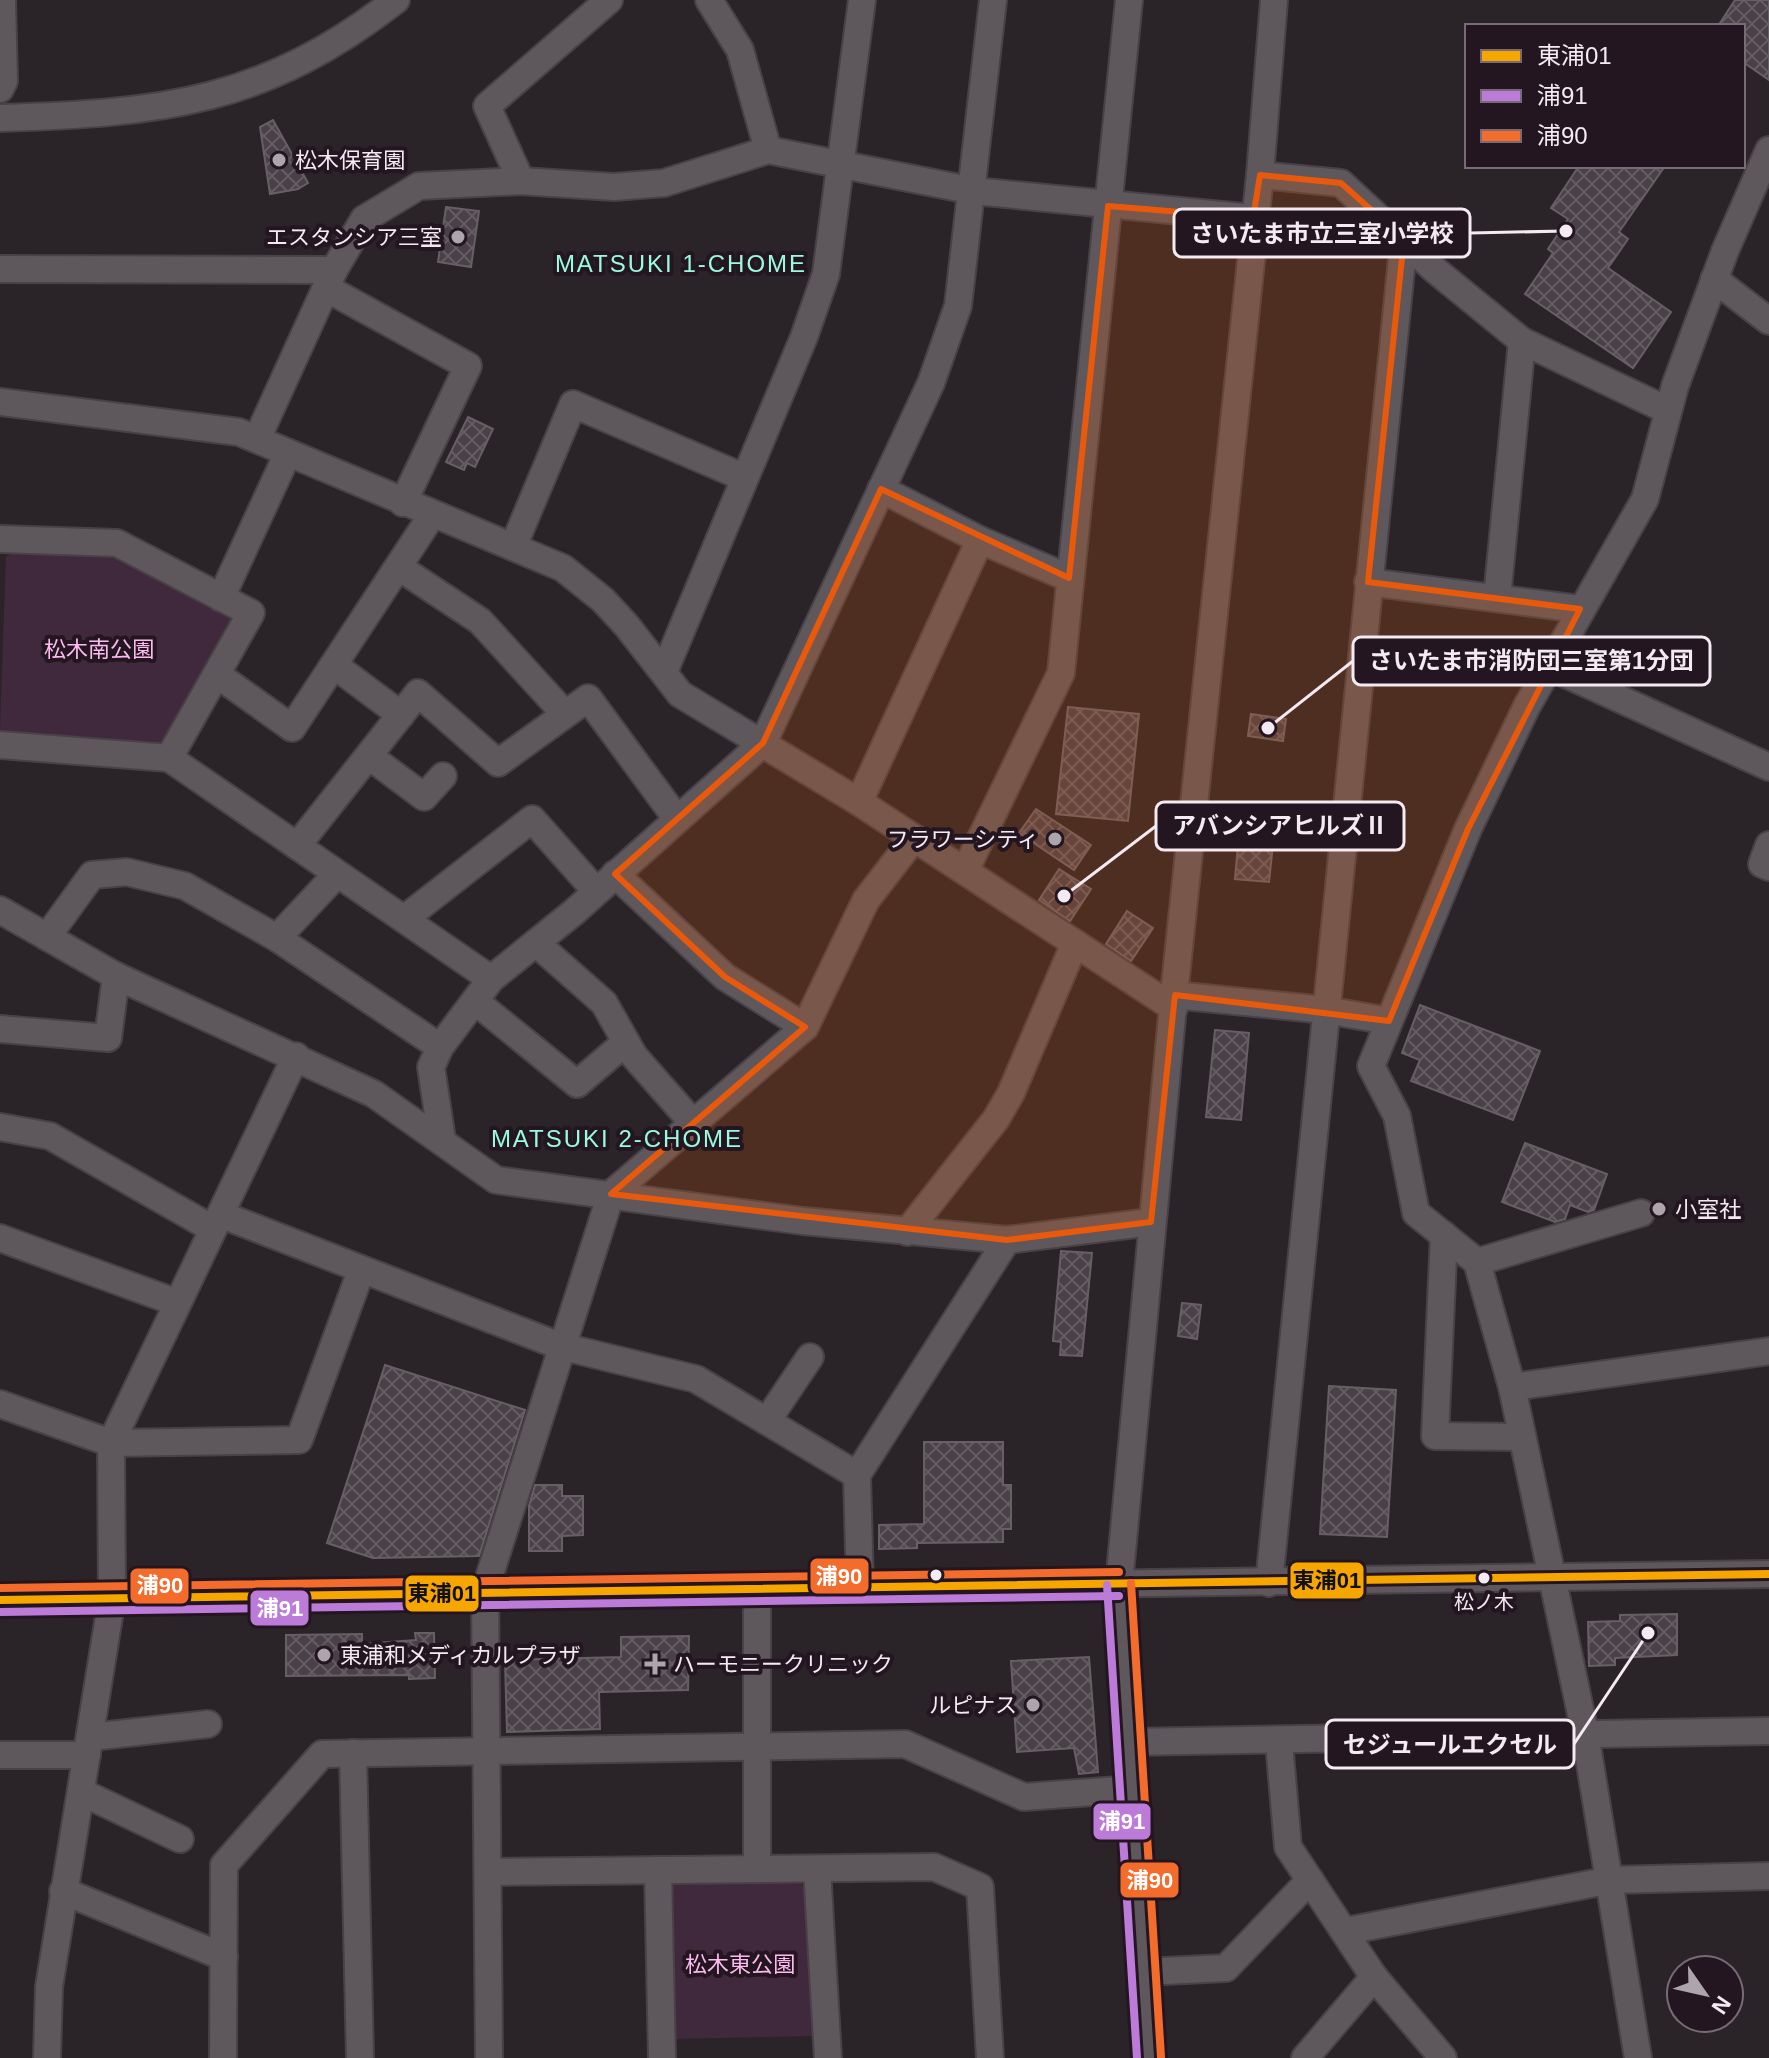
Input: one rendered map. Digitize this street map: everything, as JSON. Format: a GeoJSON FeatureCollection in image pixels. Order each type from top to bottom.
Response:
{"type":"FeatureCollection","features":[{"type":"Feature","properties":{"kind":"street"},"geometry":{"type":"LineString","coordinates":[[0,89],[4,81],[2,0]]}},
{"type":"Feature","properties":{"kind":"street"},"geometry":{"type":"LineString","coordinates":[[0,118],[111,115],[219,96],[301,64],[363,26],[396,0]]}},
{"type":"Feature","properties":{"kind":"street"},"geometry":{"type":"LineString","coordinates":[[521,181],[487,106],[609,0]]}},
{"type":"Feature","properties":{"kind":"street"},"geometry":{"type":"LineString","coordinates":[[709,0],[740,50],[768,150]]}},
{"type":"Feature","properties":{"kind":"street"},"geometry":{"type":"LineString","coordinates":[[664,672],[815,309],[832,249],[862,0]]}},
{"type":"Feature","properties":{"kind":"street"},"geometry":{"type":"LineString","coordinates":[[442,1140],[431,1067],[440,1047],[491,979],[606,883],[763,743],[931,383],[958,306],[974,191],[993,0]]}},
{"type":"Feature","properties":{"kind":"street"},"geometry":{"type":"LineString","coordinates":[[965,871],[1061,673],[1129,0]]}},
{"type":"Feature","properties":{"kind":"street"},"geometry":{"type":"LineString","coordinates":[[1149,2058],[1119,1584],[1151,1222],[1253,218],[1260,175],[1274,0]]}},
{"type":"Feature","properties":{"kind":"street"},"geometry":{"type":"LineString","coordinates":[[257,439],[330,279],[364,219],[419,186],[521,181],[614,187],[664,183],[768,150],[974,191],[1253,218]]}},
{"type":"Feature","properties":{"kind":"street"},"geometry":{"type":"LineString","coordinates":[[1633,2056],[1611,1880],[1585,1733],[1512,1387],[1477,1262],[1416,1213],[1397,1116],[1371,1066],[1468,829],[1548,666],[1645,499],[1667,410],[1714,279],[1769,150]]}},
{"type":"Feature","properties":{"kind":"street"},"geometry":{"type":"LineString","coordinates":[[1260,175],[1341,183],[1435,270],[1522,341],[1667,410]]}},
{"type":"Feature","properties":{"kind":"street"},"geometry":{"type":"LineString","coordinates":[[1269,1583],[1404,239]]}},
{"type":"Feature","properties":{"kind":"street"},"geometry":{"type":"LineString","coordinates":[[0,269],[330,279],[468,366],[403,503]]}},
{"type":"Feature","properties":{"kind":"street"},"geometry":{"type":"LineString","coordinates":[[1714,279],[1769,321]]}},
{"type":"Feature","properties":{"kind":"street"},"geometry":{"type":"LineString","coordinates":[[1497,598],[1522,341]]}},
{"type":"Feature","properties":{"kind":"street"},"geometry":{"type":"LineString","coordinates":[[0,402],[239,432],[513,547],[578,578],[627,626],[680,694],[859,802],[1075,943],[1174,1002],[1325,1010],[1389,1021]]}},
{"type":"Feature","properties":{"kind":"street"},"geometry":{"type":"LineString","coordinates":[[513,547],[573,404],[743,477]]}},
{"type":"Feature","properties":{"kind":"street"},"geometry":{"type":"LineString","coordinates":[[221,598],[288,453]]}},
{"type":"Feature","properties":{"kind":"street"},"geometry":{"type":"LineString","coordinates":[[881,489],[980,540],[1069,578]]}},
{"type":"Feature","properties":{"kind":"street"},"geometry":{"type":"LineString","coordinates":[[219,676],[292,728],[432,515]]}},
{"type":"Feature","properties":{"kind":"street"},"geometry":{"type":"LineString","coordinates":[[0,539],[117,543],[251,613],[219,676],[169,758]]}},
{"type":"Feature","properties":{"kind":"street"},"geometry":{"type":"LineString","coordinates":[[859,802],[980,540]]}},
{"type":"Feature","properties":{"kind":"street"},"geometry":{"type":"LineString","coordinates":[[400,568],[480,621],[565,714]]}},
{"type":"Feature","properties":{"kind":"street"},"geometry":{"type":"LineString","coordinates":[[1368,582],[1580,609]]}},
{"type":"Feature","properties":{"kind":"street"},"geometry":{"type":"LineString","coordinates":[[334,665],[401,715]]}},
{"type":"Feature","properties":{"kind":"street"},"geometry":{"type":"LineString","coordinates":[[1548,666],[1769,767]]}},
{"type":"Feature","properties":{"kind":"street"},"geometry":{"type":"LineString","coordinates":[[297,846],[418,693],[498,763],[588,698],[677,819]]}},
{"type":"Feature","properties":{"kind":"street"},"geometry":{"type":"LineString","coordinates":[[0,745],[169,758],[491,979]]}},
{"type":"Feature","properties":{"kind":"street"},"geometry":{"type":"LineString","coordinates":[[369,756],[424,797],[443,776]]}},
{"type":"Feature","properties":{"kind":"street"},"geometry":{"type":"LineString","coordinates":[[404,919],[532,819],[606,883],[725,977],[805,1027]]}},
{"type":"Feature","properties":{"kind":"street"},"geometry":{"type":"LineString","coordinates":[[489,2058],[485,1590],[560,1346],[611,1194],[805,1027],[866,900],[914,838]]}},
{"type":"Feature","properties":{"kind":"street"},"geometry":{"type":"LineString","coordinates":[[1769,845],[1762,864],[1769,867]]}},
{"type":"Feature","properties":{"kind":"street"},"geometry":{"type":"LineString","coordinates":[[47,937],[92,875],[127,872],[185,886],[277,938],[440,1047]]}},
{"type":"Feature","properties":{"kind":"street"},"geometry":{"type":"LineString","coordinates":[[277,938],[337,874]]}},
{"type":"Feature","properties":{"kind":"street"},"geometry":{"type":"LineString","coordinates":[[0,910],[116,976],[374,1094],[496,1180],[907,1232],[1007,1240],[1151,1222]]}},
{"type":"Feature","properties":{"kind":"street"},"geometry":{"type":"LineString","coordinates":[[536,943],[604,1003],[634,1056],[694,1124]]}},
{"type":"Feature","properties":{"kind":"street"},"geometry":{"type":"LineString","coordinates":[[907,1232],[996,1119],[1011,1093],[1075,943]]}},
{"type":"Feature","properties":{"kind":"street"},"geometry":{"type":"LineString","coordinates":[[0,1029],[108,1038],[116,976]]}},
{"type":"Feature","properties":{"kind":"street"},"geometry":{"type":"LineString","coordinates":[[475,1001],[577,1084],[626,1042]]}},
{"type":"Feature","properties":{"kind":"street"},"geometry":{"type":"LineString","coordinates":[[47,2058],[49,1987],[112,1598],[111,1443],[175,1302],[218,1222],[296,1056]]}},
{"type":"Feature","properties":{"kind":"street"},"geometry":{"type":"LineString","coordinates":[[0,1127],[50,1136],[218,1222],[361,1271],[560,1346],[696,1379],[857,1475]]}},
{"type":"Feature","properties":{"kind":"street"},"geometry":{"type":"LineString","coordinates":[[1477,1262],[1641,1213]]}},
{"type":"Feature","properties":{"kind":"street"},"geometry":{"type":"LineString","coordinates":[[1444,1235],[1435,1436],[1522,1437]]}},
{"type":"Feature","properties":{"kind":"street"},"geometry":{"type":"LineString","coordinates":[[0,1238],[175,1302]]}},
{"type":"Feature","properties":{"kind":"street"},"geometry":{"type":"LineString","coordinates":[[860,1588],[857,1475],[1007,1240]]}},
{"type":"Feature","properties":{"kind":"street"},"geometry":{"type":"LineString","coordinates":[[0,1404],[111,1443],[299,1440],[361,1271]]}},
{"type":"Feature","properties":{"kind":"street"},"geometry":{"type":"LineString","coordinates":[[1512,1387],[1769,1351]]}},
{"type":"Feature","properties":{"kind":"street"},"geometry":{"type":"LineString","coordinates":[[767,1421],[810,1357]]}},
{"type":"Feature","properties":{"kind":"street"},"geometry":{"type":"LineString","coordinates":[[0,1600],[485,1590],[1269,1583],[1769,1574]]}},
{"type":"Feature","properties":{"kind":"street"},"geometry":{"type":"LineString","coordinates":[[757,1589],[757,1869]]}},
{"type":"Feature","properties":{"kind":"street"},"geometry":{"type":"LineString","coordinates":[[0,1755],[89,1746],[208,1724]]}},
{"type":"Feature","properties":{"kind":"street"},"geometry":{"type":"LineString","coordinates":[[1130,1742],[1279,1742],[1769,1731]]}},
{"type":"Feature","properties":{"kind":"street"},"geometry":{"type":"LineString","coordinates":[[1279,1742],[1288,1847],[1374,1977],[1443,2058]]}},
{"type":"Feature","properties":{"kind":"street"},"geometry":{"type":"LineString","coordinates":[[223,2058],[224,1865],[322,1754],[905,1744],[1024,1797],[1133,1789]]}},
{"type":"Feature","properties":{"kind":"street"},"geometry":{"type":"LineString","coordinates":[[353,1753],[360,2058]]}},
{"type":"Feature","properties":{"kind":"street"},"geometry":{"type":"LineString","coordinates":[[81,1792],[180,1839]]}},
{"type":"Feature","properties":{"kind":"street"},"geometry":{"type":"LineString","coordinates":[[488,1872],[934,1867],[980,1887],[990,2058]]}},
{"type":"Feature","properties":{"kind":"street"},"geometry":{"type":"LineString","coordinates":[[817,1869],[828,2058]]}},
{"type":"Feature","properties":{"kind":"street"},"geometry":{"type":"LineString","coordinates":[[658,1870],[662,2058]]}},
{"type":"Feature","properties":{"kind":"street"},"geometry":{"type":"LineString","coordinates":[[1346,1931],[1611,1880],[1769,1876]]}},
{"type":"Feature","properties":{"kind":"street"},"geometry":{"type":"LineString","coordinates":[[1143,1972],[1226,1968],[1310,1880]]}},
{"type":"Feature","properties":{"kind":"street"},"geometry":{"type":"LineString","coordinates":[[63,1891],[224,1957]]}},
{"type":"Feature","properties":{"kind":"street"},"geometry":{"type":"LineString","coordinates":[[1305,2058],[1374,1977]]}},
{"type":"Feature","properties":{"kind":"highlighted area"},"geometry":{"type":"Polygon","coordinates":[[[1260,175],[1341,183],[1404,239],[1368,582],[1580,609],[1468,829],[1389,1021],[1175,995],[1151,1222],[1007,1240],[611,1194],[805,1027],[725,977],[615,874],[763,743],[881,489],[1069,578],[1108,206],[1253,218],[1260,175]]]}},
{"type":"Feature","properties":{"kind":"green space","name":"松木南公園"},"geometry":{"type":"Polygon","coordinates":[[[14,552],[121,552],[233,612],[239,625],[169,746],[8,738],[0,730],[6,557],[14,552]]]}},
{"type":"Feature","properties":{"kind":"green space","name":"松木東公園"},"geometry":{"type":"Polygon","coordinates":[[[797,1880],[807,1889],[813,2036],[672,2039],[669,1891],[675,1881],[797,1880]]]}},
{"type":"Feature","properties":{"kind":"building"},"geometry":{"type":"Polygon","coordinates":[[[1735,0],[1769,0],[1769,80],[1745,63],[1745,24],[1719,24],[1735,0]]]}},
{"type":"Feature","properties":{"kind":"building"},"geometry":{"type":"Polygon","coordinates":[[[273,120],[308,183],[298,189],[270,194],[260,127],[273,120]]]}},
{"type":"Feature","properties":{"kind":"building"},"geometry":{"type":"Polygon","coordinates":[[[1578,168],[1664,168],[1619,232],[1628,239],[1608,268],[1671,312],[1633,368],[1525,294],[1553,253],[1548,249],[1568,219],[1551,208],[1578,168]]]}},
{"type":"Feature","properties":{"kind":"building","name":"エスタンシア三室"},"geometry":{"type":"Polygon","coordinates":[[[446,207],[479,211],[471,267],[438,262],[446,207]]]}},
{"type":"Feature","properties":{"kind":"building"},"geometry":{"type":"Polygon","coordinates":[[[468,417],[493,429],[475,467],[467,463],[464,470],[446,462],[468,417]]]}},
{"type":"Feature","properties":{"kind":"building"},"geometry":{"type":"Polygon","coordinates":[[[1068,707],[1139,714],[1128,821],[1056,814],[1068,707]]]}},
{"type":"Feature","properties":{"kind":"building"},"geometry":{"type":"Polygon","coordinates":[[[1251,714],[1286,719],[1283,741],[1248,736],[1251,714]]]}},
{"type":"Feature","properties":{"kind":"building","name":"フラワーシティ"},"geometry":{"type":"Polygon","coordinates":[[[1036,809],[1091,845],[1074,870],[1019,833],[1036,809]]]}},
{"type":"Feature","properties":{"kind":"building"},"geometry":{"type":"Polygon","coordinates":[[[1241,810],[1326,817],[1323,849],[1273,844],[1269,882],[1235,879],[1241,810]]]}},
{"type":"Feature","properties":{"kind":"building"},"geometry":{"type":"Polygon","coordinates":[[[1059,869],[1091,889],[1070,921],[1039,900],[1059,869]]]}},
{"type":"Feature","properties":{"kind":"building"},"geometry":{"type":"Polygon","coordinates":[[[1127,911],[1153,928],[1131,961],[1106,944],[1127,911]]]}},
{"type":"Feature","properties":{"kind":"building"},"geometry":{"type":"Polygon","coordinates":[[[1420,1005],[1540,1051],[1513,1120],[1411,1081],[1420,1060],[1402,1053],[1420,1005]]]}},
{"type":"Feature","properties":{"kind":"building"},"geometry":{"type":"Polygon","coordinates":[[[1215,1030],[1249,1033],[1241,1120],[1206,1117],[1215,1030]]]}},
{"type":"Feature","properties":{"kind":"building"},"geometry":{"type":"Polygon","coordinates":[[[1525,1143],[1607,1174],[1594,1210],[1588,1212],[1570,1205],[1565,1219],[1555,1222],[1502,1202],[1525,1143]]]}},
{"type":"Feature","properties":{"kind":"building"},"geometry":{"type":"Polygon","coordinates":[[[1061,1251],[1092,1253],[1082,1356],[1060,1355],[1061,1342],[1053,1341],[1061,1251]]]}},
{"type":"Feature","properties":{"kind":"building"},"geometry":{"type":"Polygon","coordinates":[[[1182,1303],[1201,1305],[1197,1339],[1178,1336],[1182,1303]]]}},
{"type":"Feature","properties":{"kind":"building"},"geometry":{"type":"Polygon","coordinates":[[[385,1365],[525,1410],[479,1556],[373,1558],[327,1543],[385,1365]]]}},
{"type":"Feature","properties":{"kind":"building"},"geometry":{"type":"Polygon","coordinates":[[[1329,1386],[1396,1390],[1387,1537],[1320,1534],[1329,1386]]]}},
{"type":"Feature","properties":{"kind":"building"},"geometry":{"type":"Polygon","coordinates":[[[924,1442],[1003,1442],[1003,1485],[1011,1485],[1011,1529],[1003,1529],[1003,1542],[917,1543],[917,1548],[879,1549],[879,1525],[924,1524],[924,1442]]]}},
{"type":"Feature","properties":{"kind":"building"},"geometry":{"type":"Polygon","coordinates":[[[535,1485],[562,1485],[562,1496],[583,1496],[583,1535],[562,1536],[562,1551],[529,1551],[529,1506],[535,1485]]]}},
{"type":"Feature","properties":{"kind":"building"},"geometry":{"type":"Polygon","coordinates":[[[1677,1614],[1677,1655],[1615,1658],[1615,1665],[1589,1666],[1588,1622],[1620,1621],[1620,1615],[1677,1614]]]}},
{"type":"Feature","properties":{"kind":"building"},"geometry":{"type":"Polygon","coordinates":[[[415,1633],[434,1633],[435,1678],[409,1679],[409,1675],[286,1676],[286,1635],[362,1634],[362,1644],[416,1640],[415,1633]]]}},
{"type":"Feature","properties":{"kind":"building"},"geometry":{"type":"Polygon","coordinates":[[[689,1636],[688,1690],[599,1692],[600,1729],[507,1732],[505,1660],[621,1657],[621,1637],[689,1636]]]}},
{"type":"Feature","properties":{"kind":"building"},"geometry":{"type":"Polygon","coordinates":[[[1089,1657],[1098,1772],[1079,1774],[1074,1748],[1017,1752],[1011,1661],[1089,1657]]]}},
{"type":"Feature","properties":{"kind":"transit line","name":"浦90"},"geometry":{"type":"LineString","coordinates":[[0,1588],[1119,1572]]}},
{"type":"Feature","properties":{"kind":"transit line","name":"東浦01"},"geometry":{"type":"LineString","coordinates":[[0,1600],[1769,1574]]}},
{"type":"Feature","properties":{"kind":"transit line","name":"浦90"},"geometry":{"type":"LineString","coordinates":[[1131,1583],[1161,2057]]}},
{"type":"Feature","properties":{"kind":"transit line","name":"浦91"},"geometry":{"type":"LineString","coordinates":[[1107,1585],[1137,2058]]}},
{"type":"Feature","properties":{"kind":"transit line","name":"浦91"},"geometry":{"type":"LineString","coordinates":[[0,1612],[1119,1596]]}},
{"type":"Feature","properties":{"kind":"place","name":"松木保育園"},"geometry":{"type":"Point","coordinates":[279,160]}},
{"type":"Feature","properties":{"kind":"place","name":"さいたま市立三室小学校"},"geometry":{"type":"Point","coordinates":[1566,231]}},
{"type":"Feature","properties":{"kind":"place","name":"エスタンシア三室"},"geometry":{"type":"Point","coordinates":[458,237]}},
{"type":"Feature","properties":{"kind":"place","name":"さいたま市消防団三室第1分団"},"geometry":{"type":"Point","coordinates":[1268,728]}},
{"type":"Feature","properties":{"kind":"place","name":"フラワーシティ"},"geometry":{"type":"Point","coordinates":[1055,839]}},
{"type":"Feature","properties":{"kind":"place","name":"アバンシアヒルズⅡ"},"geometry":{"type":"Point","coordinates":[1064,896]}},
{"type":"Feature","properties":{"kind":"place","name":"小室社"},"geometry":{"type":"Point","coordinates":[1659,1209]}},
{"type":"Feature","properties":{"kind":"place","name":"松ノ木"},"geometry":{"type":"Point","coordinates":[1484,1578]}},
{"type":"Feature","properties":{"kind":"place","name":"セジュールエクセル"},"geometry":{"type":"Point","coordinates":[1648,1633]}},
{"type":"Feature","properties":{"kind":"place","name":"東浦和メディカルプラザ"},"geometry":{"type":"Point","coordinates":[324,1655]}},
{"type":"Feature","properties":{"kind":"place","name":"ハーモニークリニック"},"geometry":{"type":"Point","coordinates":[655,1664]}},
{"type":"Feature","properties":{"kind":"place","name":"ルピナス"},"geometry":{"type":"Point","coordinates":[1033,1705]}},
{"type":"Feature","properties":{"kind":"district","name":"MATSUKI 1-CHOME"},"geometry":{"type":"Point","coordinates":[681,263]}},
{"type":"Feature","properties":{"kind":"district","name":"MATSUKI 2-CHOME"},"geometry":{"type":"Point","coordinates":[617,1138]}}]}
